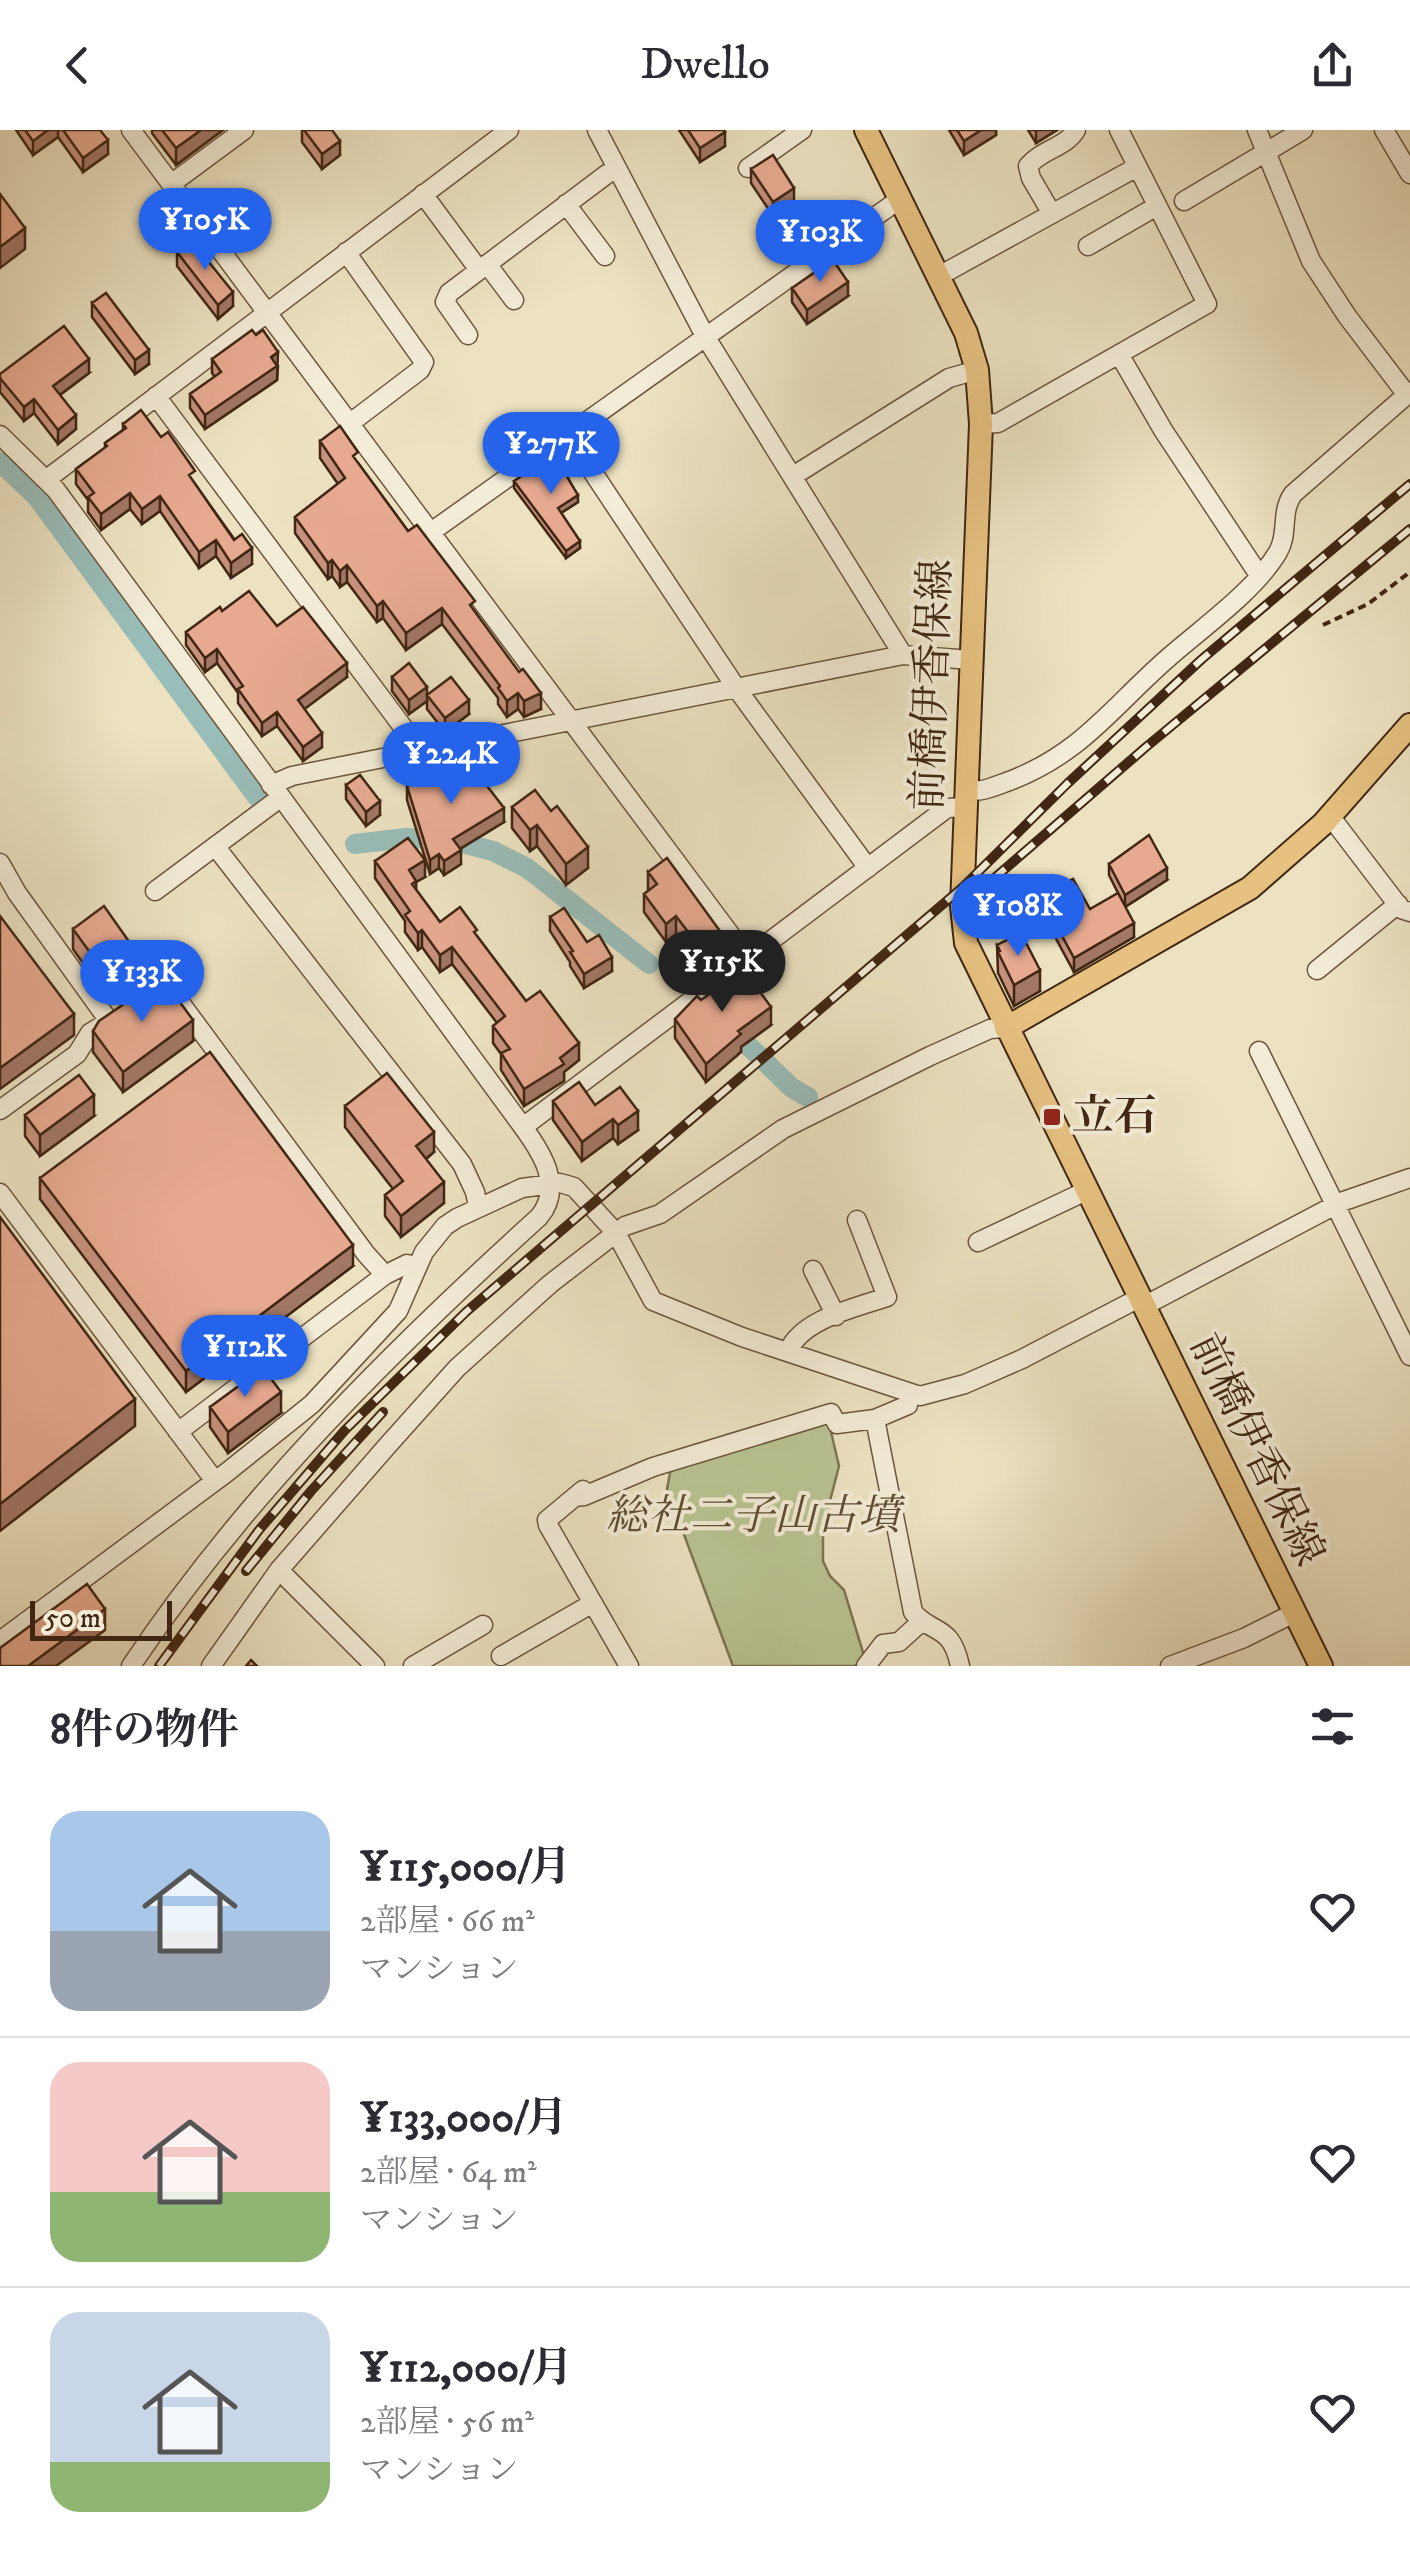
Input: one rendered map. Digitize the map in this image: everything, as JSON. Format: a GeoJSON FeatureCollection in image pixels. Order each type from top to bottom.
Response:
{"type":"FeatureCollection","features":[{"type":"Feature","properties":{"kind":"main road","name":"前橋伊香保線"},"geometry":{"type":"LineString","coordinates":[[866,130],[966,333],[976,370],[980,424],[962,906],[966,943],[1321,1666]]}},
{"type":"Feature","properties":{"kind":"main road"},"geometry":{"type":"LineString","coordinates":[[1006,1028],[1228,902],[1282,863],[1330,816],[1410,725]]}},
{"type":"Feature","properties":{"kind":"street"},"geometry":{"type":"LineString","coordinates":[[131,130],[747,957]]}},
{"type":"Feature","properties":{"kind":"street"},"geometry":{"type":"LineString","coordinates":[[172,184],[244,130]]}},
{"type":"Feature","properties":{"kind":"street"},"geometry":{"type":"LineString","coordinates":[[47,479],[509,130]]}},
{"type":"Feature","properties":{"kind":"street"},"geometry":{"type":"LineString","coordinates":[[597,130],[705,336],[903,655]]}},
{"type":"Feature","properties":{"kind":"street"},"geometry":{"type":"LineString","coordinates":[[748,168],[802,130]]}},
{"type":"Feature","properties":{"kind":"street"},"geometry":{"type":"LineString","coordinates":[[1052,214],[1028,166],[1071,138],[1076,130]]}},
{"type":"Feature","properties":{"kind":"street"},"geometry":{"type":"LineString","coordinates":[[980,424],[998,424],[1207,304],[1119,130]]}},
{"type":"Feature","properties":{"kind":"street"},"geometry":{"type":"LineString","coordinates":[[523,1126],[947,808],[1069,750],[1113,714],[1158,666],[1259,575],[1281,546],[1285,509],[1293,494],[1408,393],[1346,316],[1311,261],[1256,130]]}},
{"type":"Feature","properties":{"kind":"street"},"geometry":{"type":"LineString","coordinates":[[1184,201],[1303,130]]}},
{"type":"Feature","properties":{"kind":"street"},"geometry":{"type":"LineString","coordinates":[[1384,130],[1410,174]]}},
{"type":"Feature","properties":{"kind":"street"},"geometry":{"type":"LineString","coordinates":[[938,276],[1138,167]]}},
{"type":"Feature","properties":{"kind":"street"},"geometry":{"type":"LineString","coordinates":[[468,335],[445,302],[449,292],[607,174],[618,170]]}},
{"type":"Feature","properties":{"kind":"street"},"geometry":{"type":"LineString","coordinates":[[423,194],[514,300]]}},
{"type":"Feature","properties":{"kind":"street"},"geometry":{"type":"LineString","coordinates":[[430,532],[900,200]]}},
{"type":"Feature","properties":{"kind":"street"},"geometry":{"type":"LineString","coordinates":[[566,204],[605,256]]}},
{"type":"Feature","properties":{"kind":"street"},"geometry":{"type":"LineString","coordinates":[[1088,246],[1156,206]]}},
{"type":"Feature","properties":{"kind":"street"},"geometry":{"type":"LineString","coordinates":[[346,252],[424,362],[420,370],[348,424]]}},
{"type":"Feature","properties":{"kind":"street"},"geometry":{"type":"LineString","coordinates":[[1119,354],[1162,430],[1259,575]]}},
{"type":"Feature","properties":{"kind":"street"},"geometry":{"type":"LineString","coordinates":[[793,476],[949,378],[976,370]]}},
{"type":"Feature","properties":{"kind":"street"},"geometry":{"type":"LineString","coordinates":[[156,396],[420,750]]}},
{"type":"Feature","properties":{"kind":"street"},"geometry":{"type":"LineString","coordinates":[[568,435],[737,689],[868,868]]}},
{"type":"Feature","properties":{"kind":"street"},"geometry":{"type":"LineString","coordinates":[[0,436],[47,479],[523,1126],[540,1151],[551,1184],[549,1202],[539,1217],[436,1311],[294,1461],[191,1583],[131,1666]]}},
{"type":"Feature","properties":{"kind":"street"},"geometry":{"type":"LineString","coordinates":[[154,891],[215,846],[292,776],[903,655],[972,660]]}},
{"type":"Feature","properties":{"kind":"street"},"geometry":{"type":"LineString","coordinates":[[1317,970],[1404,908],[1330,816]]}},
{"type":"Feature","properties":{"kind":"street"},"geometry":{"type":"LineString","coordinates":[[215,846],[462,1164],[478,1207]]}},
{"type":"Feature","properties":{"kind":"street"},"geometry":{"type":"LineString","coordinates":[[0,863],[17,893],[123,1011]]}},
{"type":"Feature","properties":{"kind":"street"},"geometry":{"type":"LineString","coordinates":[[0,1110],[76,1054],[90,1033],[165,982],[385,1274]]}},
{"type":"Feature","properties":{"kind":"street"},"geometry":{"type":"LineString","coordinates":[[211,1666],[279,1570],[456,1368],[536,1296],[616,1232],[660,1214],[783,1129],[990,1030],[1006,1028]]}},
{"type":"Feature","properties":{"kind":"street"},"geometry":{"type":"LineString","coordinates":[[1258,1051],[1410,1356]]}},
{"type":"Feature","properties":{"kind":"street"},"geometry":{"type":"LineString","coordinates":[[3,1632],[215,1481],[312,1404],[398,1311],[417,1266],[444,1226],[522,1188],[568,1184],[577,1189],[616,1232],[652,1301],[910,1395],[937,1393],[966,1384],[1022,1360],[1335,1205],[1410,1178]]}},
{"type":"Feature","properties":{"kind":"street"},"geometry":{"type":"LineString","coordinates":[[978,1242],[1086,1191]]}},
{"type":"Feature","properties":{"kind":"street"},"geometry":{"type":"LineString","coordinates":[[0,1193],[215,1481]]}},
{"type":"Feature","properties":{"kind":"street"},"geometry":{"type":"LineString","coordinates":[[788,1352],[794,1338],[836,1316],[887,1297],[857,1220]]}},
{"type":"Feature","properties":{"kind":"street"},"geometry":{"type":"LineString","coordinates":[[178,1432],[385,1274],[407,1264],[417,1266]]}},
{"type":"Feature","properties":{"kind":"street"},"geometry":{"type":"LineString","coordinates":[[814,1270],[836,1316]]}},
{"type":"Feature","properties":{"kind":"street"},"geometry":{"type":"LineString","coordinates":[[629,1666],[548,1520],[579,1493],[584,1496],[654,1466],[830,1413],[837,1424],[875,1419],[908,1406],[910,1395]]}},
{"type":"Feature","properties":{"kind":"street"},"geometry":{"type":"LineString","coordinates":[[875,1419],[913,1612],[943,1632],[960,1666]]}},
{"type":"Feature","properties":{"kind":"street"},"geometry":{"type":"LineString","coordinates":[[279,1570],[375,1666]]}},
{"type":"Feature","properties":{"kind":"street"},"geometry":{"type":"LineString","coordinates":[[501,1656],[593,1602]]}},
{"type":"Feature","properties":{"kind":"street"},"geometry":{"type":"LineString","coordinates":[[1170,1666],[1244,1638],[1294,1613]]}},
{"type":"Feature","properties":{"kind":"street"},"geometry":{"type":"LineString","coordinates":[[866,1666],[883,1644],[899,1642],[922,1621]]}},
{"type":"Feature","properties":{"kind":"street"},"geometry":{"type":"LineString","coordinates":[[413,1666],[482,1625]]}},
{"type":"Feature","properties":{"kind":"path"},"geometry":{"type":"LineString","coordinates":[[1323,625],[1368,604],[1410,572]]}},
{"type":"Feature","properties":{"kind":"green space","name":"総社二子山古墳"},"geometry":{"type":"Polygon","coordinates":[[[828,1419],[839,1466],[823,1528],[823,1561],[830,1576],[844,1590],[865,1659],[854,1666],[733,1666],[667,1489],[671,1468],[828,1419]]]}},
{"type":"Feature","properties":{"kind":"building"},"geometry":{"type":"Polygon","coordinates":[[[25,130],[48,130],[33,141],[25,130]]]}},
{"type":"Feature","properties":{"kind":"building"},"geometry":{"type":"Polygon","coordinates":[[[63,130],[100,130],[108,140],[83,158],[63,130]]]}},
{"type":"Feature","properties":{"kind":"building"},"geometry":{"type":"Polygon","coordinates":[[[162,130],[201,130],[176,148],[162,130]]]}},
{"type":"Feature","properties":{"kind":"building"},"geometry":{"type":"Polygon","coordinates":[[[304,130],[332,130],[340,141],[322,154],[304,130]]]}},
{"type":"Feature","properties":{"kind":"building"},"geometry":{"type":"Polygon","coordinates":[[[688,130],[723,130],[725,132],[700,148],[688,130]]]}},
{"type":"Feature","properties":{"kind":"building"},"geometry":{"type":"Polygon","coordinates":[[[957,130],[981,130],[964,141],[957,130]]]}},
{"type":"Feature","properties":{"kind":"building"},"geometry":{"type":"Polygon","coordinates":[[[773,155],[794,188],[773,202],[751,169],[773,155]]]}},
{"type":"Feature","properties":{"kind":"building"},"geometry":{"type":"Polygon","coordinates":[[[0,194],[25,228],[0,247],[0,194]]]}},
{"type":"Feature","properties":{"kind":"building"},"geometry":{"type":"Polygon","coordinates":[[[192,241],[233,292],[218,305],[177,252],[192,241]]]}},
{"type":"Feature","properties":{"kind":"building"},"geometry":{"type":"Polygon","coordinates":[[[833,260],[848,282],[807,310],[792,288],[833,260]]]}},
{"type":"Feature","properties":{"kind":"building"},"geometry":{"type":"Polygon","coordinates":[[[106,293],[149,350],[135,360],[92,303],[106,293]]]}},
{"type":"Feature","properties":{"kind":"building"},"geometry":{"type":"Polygon","coordinates":[[[64,326],[89,359],[53,386],[76,415],[58,430],[34,399],[24,407],[0,374],[64,326]]]}},
{"type":"Feature","properties":{"kind":"building"},"geometry":{"type":"Polygon","coordinates":[[[252,330],[256,335],[263,330],[278,352],[271,357],[277,366],[205,415],[190,394],[221,372],[212,359],[252,330]]]}},
{"type":"Feature","properties":{"kind":"building"},"geometry":{"type":"Polygon","coordinates":[[[141,410],[161,437],[168,432],[195,471],[189,475],[234,540],[242,534],[252,548],[231,563],[216,540],[199,552],[160,496],[142,509],[130,493],[101,514],[88,497],[94,493],[76,469],[107,446],[105,443],[126,428],[123,424],[141,410]]]}},
{"type":"Feature","properties":{"kind":"building"},"geometry":{"type":"Polygon","coordinates":[[[340,426],[358,452],[353,456],[408,531],[417,525],[475,601],[470,605],[519,672],[523,669],[541,693],[524,701],[518,693],[507,701],[442,608],[406,633],[383,601],[377,606],[347,565],[340,571],[332,560],[328,563],[295,517],[345,478],[320,441],[340,426]]]}},
{"type":"Feature","properties":{"kind":"building"},"geometry":{"type":"Polygon","coordinates":[[[557,453],[578,495],[558,508],[580,541],[566,551],[514,481],[557,453]]]}},
{"type":"Feature","properties":{"kind":"building"},"geometry":{"type":"Polygon","coordinates":[[[249,591],[277,626],[303,607],[347,663],[298,700],[322,733],[303,747],[277,712],[262,723],[217,649],[205,658],[186,632],[249,591]]]}},
{"type":"Feature","properties":{"kind":"building"},"geometry":{"type":"Polygon","coordinates":[[[409,663],[427,687],[409,700],[392,677],[409,663]]]}},
{"type":"Feature","properties":{"kind":"building"},"geometry":{"type":"Polygon","coordinates":[[[451,677],[469,700],[445,718],[427,695],[451,677]]]}},
{"type":"Feature","properties":{"kind":"building"},"geometry":{"type":"Polygon","coordinates":[[[464,756],[504,808],[453,839],[461,850],[444,861],[439,854],[430,860],[407,786],[436,777],[464,756]]]}},
{"type":"Feature","properties":{"kind":"building"},"geometry":{"type":"Polygon","coordinates":[[[360,775],[380,801],[366,812],[346,785],[360,775]]]}},
{"type":"Feature","properties":{"kind":"building"},"geometry":{"type":"Polygon","coordinates":[[[535,790],[551,811],[557,806],[588,847],[566,864],[537,825],[530,830],[512,807],[535,790]]]}},
{"type":"Feature","properties":{"kind":"building"},"geometry":{"type":"Polygon","coordinates":[[[1149,835],[1167,868],[1125,895],[1109,864],[1149,835]]]}},
{"type":"Feature","properties":{"kind":"building"},"geometry":{"type":"Polygon","coordinates":[[[408,838],[425,860],[409,870],[416,881],[412,884],[440,922],[460,907],[526,1001],[540,991],[579,1043],[560,1058],[564,1064],[524,1089],[501,1053],[510,1049],[493,1026],[505,1016],[452,947],[440,955],[422,930],[418,933],[405,915],[410,911],[375,861],[408,838]]]}},
{"type":"Feature","properties":{"kind":"building"},"geometry":{"type":"Polygon","coordinates":[[[667,858],[725,938],[704,953],[676,916],[666,924],[644,894],[657,884],[648,872],[667,858]]]}},
{"type":"Feature","properties":{"kind":"building"},"geometry":{"type":"Polygon","coordinates":[[[1052,877],[1059,886],[1073,879],[1090,909],[1118,893],[1134,923],[1074,958],[1048,910],[1029,920],[1017,895],[1052,877]]]}},
{"type":"Feature","properties":{"kind":"building"},"geometry":{"type":"Polygon","coordinates":[[[104,906],[137,953],[107,976],[73,929],[104,906]]]}},
{"type":"Feature","properties":{"kind":"building"},"geometry":{"type":"Polygon","coordinates":[[[564,908],[587,942],[599,935],[612,957],[584,974],[550,917],[564,908]]]}},
{"type":"Feature","properties":{"kind":"building"},"geometry":{"type":"Polygon","coordinates":[[[0,916],[74,1014],[0,1068],[0,916]]]}},
{"type":"Feature","properties":{"kind":"building"},"geometry":{"type":"Polygon","coordinates":[[[1021,933],[1040,970],[1014,985],[997,945],[1021,933]]]}},
{"type":"Feature","properties":{"kind":"building"},"geometry":{"type":"Polygon","coordinates":[[[744,970],[771,1007],[738,1031],[741,1034],[706,1064],[675,1019],[697,996],[701,1000],[744,970]]]}},
{"type":"Feature","properties":{"kind":"building"},"geometry":{"type":"Polygon","coordinates":[[[162,978],[193,1020],[123,1072],[93,1031],[99,1021],[162,978]]]}},
{"type":"Feature","properties":{"kind":"building"},"geometry":{"type":"Polygon","coordinates":[[[210,1052],[353,1245],[186,1371],[40,1178],[210,1052]]]}},
{"type":"Feature","properties":{"kind":"building"},"geometry":{"type":"Polygon","coordinates":[[[387,1073],[434,1132],[416,1146],[444,1182],[401,1216],[385,1195],[403,1181],[345,1106],[387,1073]]]}},
{"type":"Feature","properties":{"kind":"building"},"geometry":{"type":"Polygon","coordinates":[[[79,1075],[94,1095],[40,1135],[25,1115],[79,1075]]]}},
{"type":"Feature","properties":{"kind":"building"},"geometry":{"type":"Polygon","coordinates":[[[579,1082],[595,1105],[620,1087],[638,1111],[618,1125],[613,1119],[582,1142],[553,1101],[579,1082]]]}},
{"type":"Feature","properties":{"kind":"building"},"geometry":{"type":"Polygon","coordinates":[[[0,1217],[135,1399],[0,1504],[0,1217]]]}},
{"type":"Feature","properties":{"kind":"building"},"geometry":{"type":"Polygon","coordinates":[[[263,1368],[281,1392],[228,1432],[210,1407],[263,1368]]]}},
{"type":"Feature","properties":{"kind":"building"},"geometry":{"type":"Polygon","coordinates":[[[87,1584],[105,1609],[28,1666],[0,1666],[0,1648],[87,1584]]]}},
{"type":"Feature","properties":{"kind":"waterway"},"geometry":{"type":"LineString","coordinates":[[0,462],[37,497],[257,797]]}},
{"type":"Feature","properties":{"kind":"waterway"},"geometry":{"type":"LineString","coordinates":[[355,844],[406,838],[451,840],[493,851],[527,868],[649,964]]}},
{"type":"Feature","properties":{"kind":"waterway"},"geometry":{"type":"LineString","coordinates":[[728,1026],[792,1088],[808,1097]]}},
{"type":"Feature","properties":{"kind":"railway"},"geometry":{"type":"LineString","coordinates":[[159,1666],[259,1530],[345,1430],[466,1312],[963,887],[1202,659],[1410,484]]}},
{"type":"Feature","properties":{"kind":"railway"},"geometry":{"type":"LineString","coordinates":[[962,906],[1146,747],[1410,529]]}},
{"type":"Feature","properties":{"kind":"railway"},"geometry":{"type":"LineString","coordinates":[[246,1571],[383,1412]]}},
{"type":"Feature","properties":{"kind":"place","name":"立石"},"geometry":{"type":"Point","coordinates":[1052,1117]}}]}
